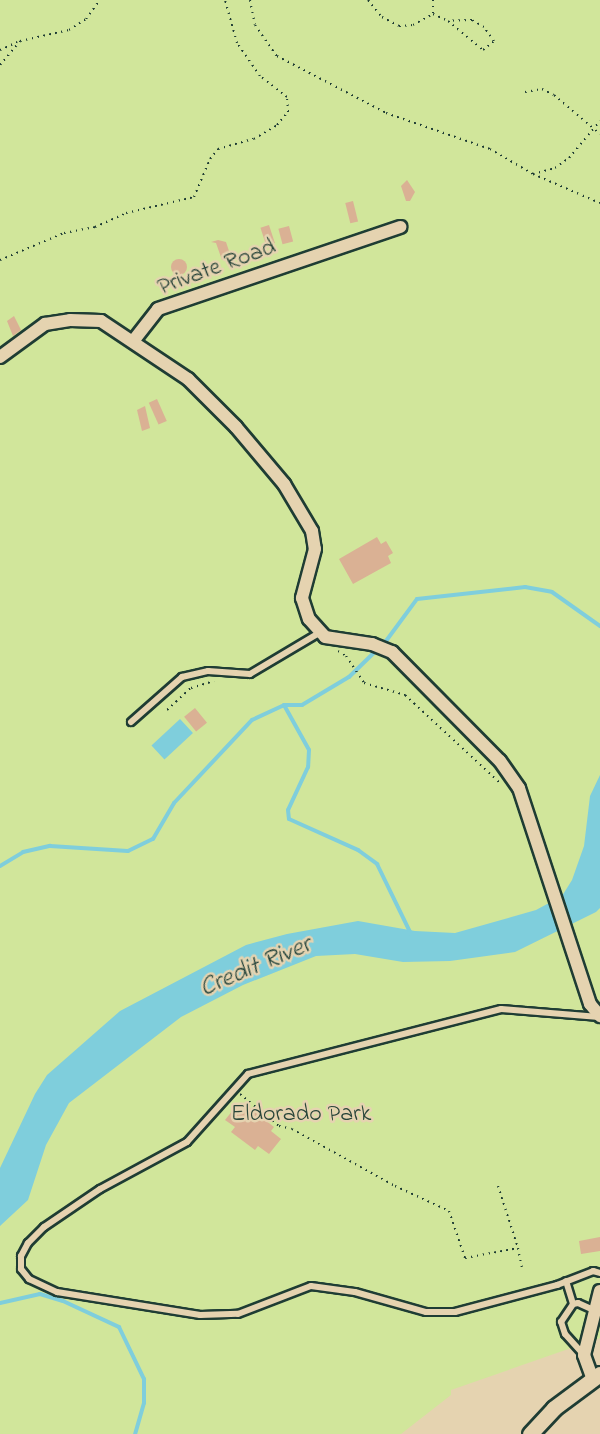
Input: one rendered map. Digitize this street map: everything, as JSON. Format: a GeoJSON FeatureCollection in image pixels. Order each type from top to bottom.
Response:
{"type":"FeatureCollection","features":[{"type":"Feature","properties":{"kind":"street","name":"Private Road"},"geometry":{"type":"LineString","coordinates":[[134,340],[142,325],[158,309],[400,227]]}},
{"type":"Feature","properties":{"kind":"street"},"geometry":{"type":"LineString","coordinates":[[0,357],[45,324],[70,320],[101,321],[134,340],[188,379],[236,427],[284,484],[312,531],[315,549],[302,598],[309,619],[325,637],[372,644],[392,652],[500,761],[519,789],[590,1004],[600,1016]]}},
{"type":"Feature","properties":{"kind":"street"},"geometry":{"type":"LineString","coordinates":[[530,1434],[596,1375],[584,1355],[600,1291]]}},
{"type":"Feature","properties":{"kind":"lane"},"geometry":{"type":"LineString","coordinates":[[131,722],[182,677],[208,670],[250,674],[320,633]]}},
{"type":"Feature","properties":{"kind":"lane"},"geometry":{"type":"LineString","coordinates":[[600,1016],[501,1009],[248,1074],[187,1142],[100,1189],[44,1227],[21,1256],[21,1269],[29,1279],[69,1294],[200,1315],[238,1314],[311,1287],[356,1292],[426,1312],[455,1312],[566,1281],[593,1271],[600,1273]]}},
{"type":"Feature","properties":{"kind":"lane"},"geometry":{"type":"LineString","coordinates":[[566,1281],[573,1304]]}},
{"type":"Feature","properties":{"kind":"lane"},"geometry":{"type":"LineString","coordinates":[[584,1355],[565,1334],[561,1322],[573,1304],[579,1303],[594,1310]]}},
{"type":"Feature","properties":{"kind":"path"},"geometry":{"type":"LineString","coordinates":[[0,50],[20,41],[69,30],[86,20],[100,0]]}},
{"type":"Feature","properties":{"kind":"path"},"geometry":{"type":"LineString","coordinates":[[0,260],[64,232],[95,227],[126,213],[194,197],[210,159],[218,149],[254,139],[283,118],[288,112],[287,97],[260,76],[237,43],[225,0]]}},
{"type":"Feature","properties":{"kind":"path"},"geometry":{"type":"LineString","coordinates":[[250,0],[255,25],[278,56],[386,113],[490,149],[533,174],[600,203]]}},
{"type":"Feature","properties":{"kind":"path"},"geometry":{"type":"LineString","coordinates":[[368,0],[382,17],[399,26],[413,25],[433,14]]}},
{"type":"Feature","properties":{"kind":"path"},"geometry":{"type":"LineString","coordinates":[[433,0],[433,14]]}},
{"type":"Feature","properties":{"kind":"path"},"geometry":{"type":"LineString","coordinates":[[433,14],[448,21],[483,50],[494,41],[484,27],[472,20],[448,21]]}},
{"type":"Feature","properties":{"kind":"path"},"geometry":{"type":"LineString","coordinates":[[0,65],[20,41]]}},
{"type":"Feature","properties":{"kind":"path"},"geometry":{"type":"LineString","coordinates":[[525,92],[542,89],[554,95],[600,134]]}},
{"type":"Feature","properties":{"kind":"path"},"geometry":{"type":"LineString","coordinates":[[533,174],[560,164],[595,130],[600,122]]}},
{"type":"Feature","properties":{"kind":"path"},"geometry":{"type":"LineString","coordinates":[[334,648],[346,656],[364,683],[405,695],[507,789]]}},
{"type":"Feature","properties":{"kind":"path"},"geometry":{"type":"LineString","coordinates":[[167,710],[191,688],[224,680]]}},
{"type":"Feature","properties":{"kind":"path"},"geometry":{"type":"LineString","coordinates":[[235,1090],[279,1126],[292,1129],[395,1186],[449,1211],[465,1258],[518,1248]]}},
{"type":"Feature","properties":{"kind":"path"},"geometry":{"type":"LineString","coordinates":[[498,1186],[522,1268]]}},
{"type":"Feature","properties":{"kind":"green space","name":"Eldorado Park"},"geometry":{"type":"Polygon","coordinates":[[[0,0],[600,0],[600,1338],[451,1390],[451,1395],[401,1434],[0,1434],[0,0]]]}},
{"type":"Feature","properties":{"kind":"water"},"geometry":{"type":"Polygon","coordinates":[[[180,719],[193,733],[164,759],[151,746],[180,719]]]}},
{"type":"Feature","properties":{"kind":"water","name":"Credit River"},"geometry":{"type":"Polygon","coordinates":[[[600,775],[600,908],[596,912],[515,952],[450,961],[403,962],[355,954],[316,956],[243,985],[181,1017],[69,1103],[46,1145],[28,1200],[0,1226],[0,1168],[35,1094],[47,1075],[120,1011],[246,945],[287,934],[358,921],[415,931],[455,933],[536,910],[562,896],[572,880],[584,846],[590,796],[600,775]]]}},
{"type":"Feature","properties":{"kind":"building"},"geometry":{"type":"Polygon","coordinates":[[[407,180],[415,192],[410,201],[406,201],[401,186],[407,180]]]}},
{"type":"Feature","properties":{"kind":"building"},"geometry":{"type":"Polygon","coordinates":[[[353,201],[358,221],[350,223],[345,203],[353,201]]]}},
{"type":"Feature","properties":{"kind":"building"},"geometry":{"type":"Polygon","coordinates":[[[269,225],[275,243],[266,246],[260,228],[269,225]]]}},
{"type":"Feature","properties":{"kind":"building"},"geometry":{"type":"Polygon","coordinates":[[[289,226],[293,241],[283,244],[278,229],[289,226]]]}},
{"type":"Feature","properties":{"kind":"building"},"geometry":{"type":"Polygon","coordinates":[[[218,240],[226,242],[231,257],[222,260],[216,243],[211,242],[218,240]]]}},
{"type":"Feature","properties":{"kind":"building"},"geometry":{"type":"Polygon","coordinates":[[[179,259],[187,267],[179,275],[171,267],[179,259]]]}},
{"type":"Feature","properties":{"kind":"building"},"geometry":{"type":"Polygon","coordinates":[[[14,316],[21,330],[13,336],[7,321],[14,316]]]}},
{"type":"Feature","properties":{"kind":"building"},"geometry":{"type":"Polygon","coordinates":[[[157,399],[167,421],[159,425],[149,403],[157,399]]]}},
{"type":"Feature","properties":{"kind":"building"},"geometry":{"type":"Polygon","coordinates":[[[145,406],[150,428],[142,431],[137,410],[145,406]]]}},
{"type":"Feature","properties":{"kind":"building"},"geometry":{"type":"Polygon","coordinates":[[[377,537],[381,544],[386,541],[393,553],[388,556],[391,563],[353,584],[339,559],[377,537]]]}},
{"type":"Feature","properties":{"kind":"building"},"geometry":{"type":"Polygon","coordinates":[[[195,708],[207,723],[196,732],[184,717],[195,708]]]}},
{"type":"Feature","properties":{"kind":"building"},"geometry":{"type":"Polygon","coordinates":[[[237,1105],[247,1113],[250,1108],[274,1127],[271,1131],[281,1139],[269,1154],[258,1146],[255,1150],[231,1132],[235,1127],[225,1120],[237,1105]]]}},
{"type":"Feature","properties":{"kind":"building"},"geometry":{"type":"Polygon","coordinates":[[[600,1237],[600,1251],[581,1254],[579,1241],[600,1237]]]}},
{"type":"Feature","properties":{"kind":"waterway"},"geometry":{"type":"LineString","coordinates":[[0,866],[23,852],[50,846],[128,851],[153,839],[174,803],[252,720],[284,705],[302,705],[349,677],[386,641],[417,599],[525,587],[552,592],[600,626]]}},
{"type":"Feature","properties":{"kind":"waterway"},"geometry":{"type":"LineString","coordinates":[[284,705],[309,750],[308,767],[288,810],[289,819],[358,850],[377,864],[411,934]]}},
{"type":"Feature","properties":{"kind":"waterway"},"geometry":{"type":"LineString","coordinates":[[0,1303],[40,1294],[63,1301],[119,1327],[144,1379],[144,1403],[135,1434]]}}]}
